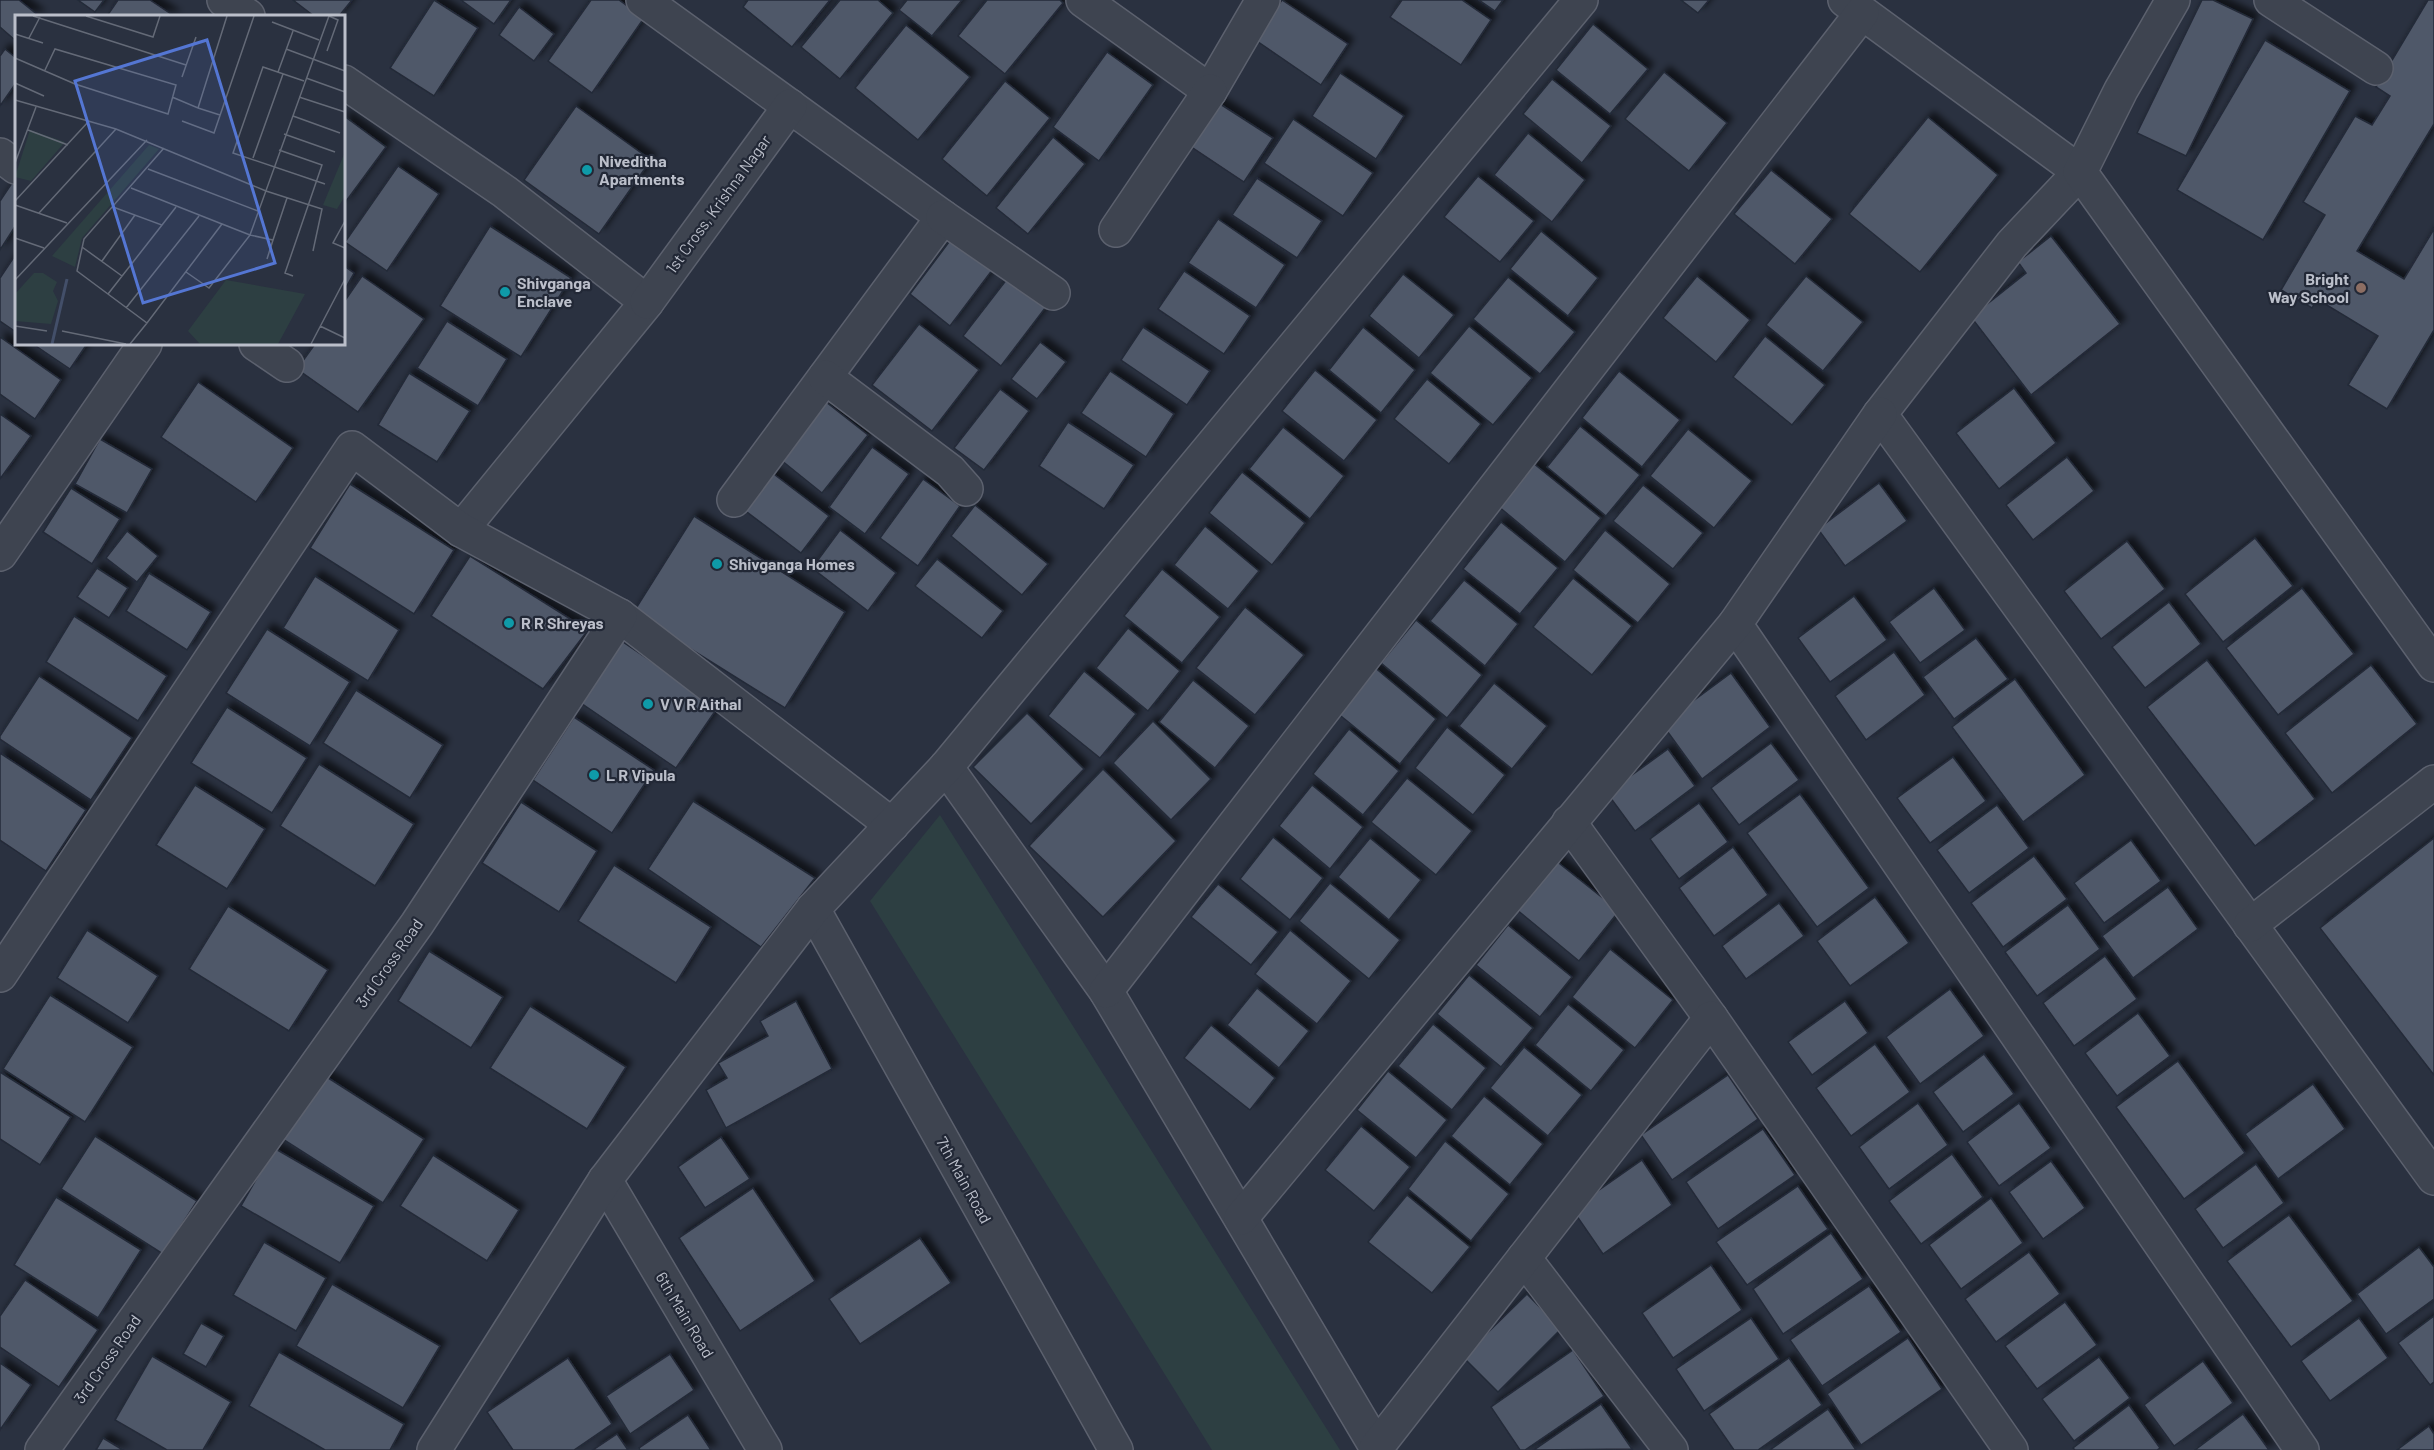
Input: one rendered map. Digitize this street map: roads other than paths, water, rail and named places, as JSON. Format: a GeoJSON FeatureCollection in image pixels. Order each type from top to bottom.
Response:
{"type":"FeatureCollection","features":[{"type":"Feature","properties":{"kind":"street"},"geometry":{"type":"LineString","coordinates":[[224,0],[246,15]]}},
{"type":"Feature","properties":{"kind":"street"},"geometry":{"type":"LineString","coordinates":[[643,0],[943,217],[1053,293]]}},
{"type":"Feature","properties":{"kind":"street"},"geometry":{"type":"LineString","coordinates":[[1083,0],[1210,91]]}},
{"type":"Feature","properties":{"kind":"street"},"geometry":{"type":"LineString","coordinates":[[1116,230],[1210,91],[1263,0]]}},
{"type":"Feature","properties":{"kind":"street"},"geometry":{"type":"LineString","coordinates":[[448,1442],[605,1180],[813,909],[946,767],[1581,0]]}},
{"type":"Feature","properties":{"kind":"street"},"geometry":{"type":"LineString","coordinates":[[1241,1218],[1735,624],[1880,414],[2012,244],[2080,172],[2121,90],[2173,0]]}},
{"type":"Feature","properties":{"kind":"street"},"geometry":{"type":"LineString","coordinates":[[2271,0],[2376,68]]}},
{"type":"Feature","properties":{"kind":"street"},"geometry":{"type":"LineString","coordinates":[[1106,991],[1853,6],[2080,172],[2434,665]]}},
{"type":"Feature","properties":{"kind":"street"},"geometry":{"type":"LineString","coordinates":[[345,83],[505,192],[647,302]]}},
{"type":"Feature","properties":{"kind":"street","name":"1st Cross, Krishna Nagar"},"geometry":{"type":"LineString","coordinates":[[461,530],[647,302],[790,106]]}},
{"type":"Feature","properties":{"kind":"street"},"geometry":{"type":"LineString","coordinates":[[0,154],[15,166]]}},
{"type":"Feature","properties":{"kind":"street"},"geometry":{"type":"LineString","coordinates":[[734,500],[943,217]]}},
{"type":"Feature","properties":{"kind":"street"},"geometry":{"type":"LineString","coordinates":[[0,554],[144,345]]}},
{"type":"Feature","properties":{"kind":"street"},"geometry":{"type":"LineString","coordinates":[[257,345],[287,365]]}},
{"type":"Feature","properties":{"kind":"street"},"geometry":{"type":"LineString","coordinates":[[825,377],[950,471],[966,489]]}},
{"type":"Feature","properties":{"kind":"street"},"geometry":{"type":"LineString","coordinates":[[1880,414],[2434,1178]]}},
{"type":"Feature","properties":{"kind":"street"},"geometry":{"type":"LineString","coordinates":[[0,975],[352,448],[461,530],[620,616],[892,825]]}},
{"type":"Feature","properties":{"kind":"street","name":"3rd Cross Road"},"geometry":{"type":"LineString","coordinates":[[42,1450],[417,924],[620,616]]}},
{"type":"Feature","properties":{"kind":"street"},"geometry":{"type":"LineString","coordinates":[[1735,624],[2301,1450]]}},
{"type":"Feature","properties":{"kind":"street"},"geometry":{"type":"LineString","coordinates":[[946,767],[1106,991],[1377,1449],[1711,1018]]}},
{"type":"Feature","properties":{"kind":"street"},"geometry":{"type":"LineString","coordinates":[[2250,925],[2434,782]]}},
{"type":"Feature","properties":{"kind":"street"},"geometry":{"type":"LineString","coordinates":[[1569,822],[1711,1018],[2011,1450]]}},
{"type":"Feature","properties":{"kind":"street","name":"7th Main Road"},"geometry":{"type":"LineString","coordinates":[[813,909],[1116,1450]]}},
{"type":"Feature","properties":{"kind":"street","name":"6th Main Road"},"geometry":{"type":"LineString","coordinates":[[605,1180],[765,1450]]}},
{"type":"Feature","properties":{"kind":"street"},"geometry":{"type":"LineString","coordinates":[[1524,1258],[1671,1450]]}},
{"type":"Feature","properties":{"kind":"place","name":"Niveditha Apartments"},"geometry":{"type":"Point","coordinates":[587,170]}},
{"type":"Feature","properties":{"kind":"place","name":"Bright Way School"},"geometry":{"type":"Point","coordinates":[2361,288]}},
{"type":"Feature","properties":{"kind":"place","name":"Shivganga Enclave"},"geometry":{"type":"Point","coordinates":[505,292]}},
{"type":"Feature","properties":{"kind":"place","name":"Shivganga Homes"},"geometry":{"type":"Point","coordinates":[717,564]}},
{"type":"Feature","properties":{"kind":"place","name":"R R Shreyas"},"geometry":{"type":"Point","coordinates":[509,623]}},
{"type":"Feature","properties":{"kind":"place","name":"V V R Aithal"},"geometry":{"type":"Point","coordinates":[648,704]}},
{"type":"Feature","properties":{"kind":"place","name":"L R Vipula"},"geometry":{"type":"Point","coordinates":[594,775]}}]}
